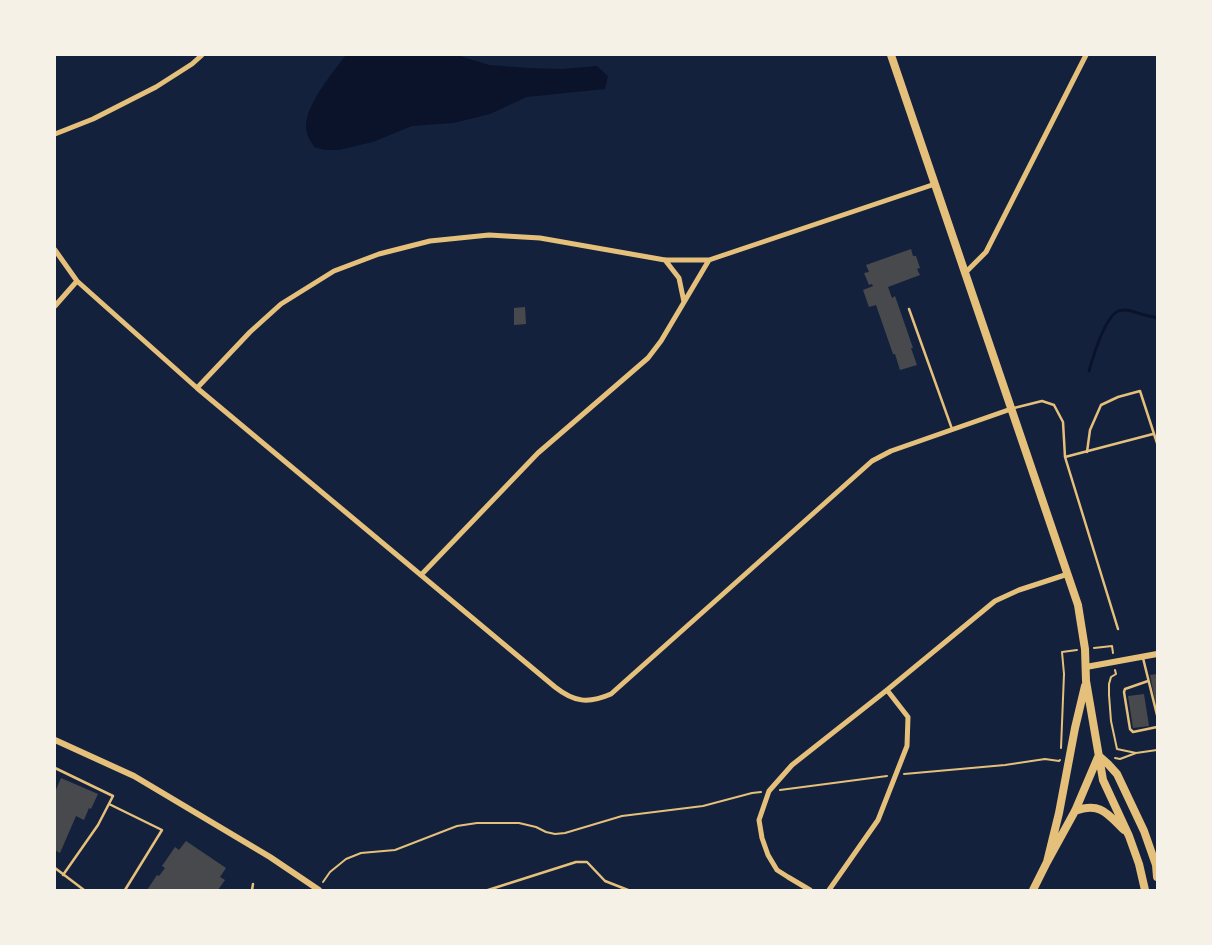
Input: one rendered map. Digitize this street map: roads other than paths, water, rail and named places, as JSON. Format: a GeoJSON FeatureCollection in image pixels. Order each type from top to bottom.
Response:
{"type":"FeatureCollection","features":[{"type":"Feature","properties":{"kind":"main road"},"geometry":{"type":"LineString","coordinates":[[891,55],[1078,605],[1085,649],[1086,681],[1103,780],[1129,836],[1139,864],[1144,890]]}},
{"type":"Feature","properties":{"kind":"main road"},"geometry":{"type":"LineString","coordinates":[[1047,862],[1059,814],[1086,681]]}},
{"type":"Feature","properties":{"kind":"main road"},"geometry":{"type":"LineString","coordinates":[[1033,890],[1075,811],[1099,756]]}},
{"type":"Feature","properties":{"kind":"main road"},"geometry":{"type":"LineString","coordinates":[[1099,756],[1117,774],[1144,831],[1156,865],[1157,877]]}},
{"type":"Feature","properties":{"kind":"main road"},"geometry":{"type":"LineString","coordinates":[[1075,811],[1094,807],[1113,819],[1129,836]]}},
{"type":"Feature","properties":{"kind":"street"},"geometry":{"type":"LineString","coordinates":[[55,134],[93,119],[156,87],[192,64],[202,55]]}},
{"type":"Feature","properties":{"kind":"street"},"geometry":{"type":"LineString","coordinates":[[964,273],[986,252],[1086,55]]}},
{"type":"Feature","properties":{"kind":"street"},"geometry":{"type":"LineString","coordinates":[[197,388],[250,332],[281,304],[334,271],[378,254],[430,241],[489,235],[540,238],[665,260],[709,260],[934,184]]}},
{"type":"Feature","properties":{"kind":"street"},"geometry":{"type":"LineString","coordinates":[[55,250],[77,281],[197,388],[555,687],[566,695],[578,700],[598,700],[610,694],[872,461],[891,451],[1011,409]]}},
{"type":"Feature","properties":{"kind":"street"},"geometry":{"type":"LineString","coordinates":[[665,260],[679,278],[684,302]]}},
{"type":"Feature","properties":{"kind":"street"},"geometry":{"type":"LineString","coordinates":[[421,575],[538,453],[648,358],[661,341],[709,260]]}},
{"type":"Feature","properties":{"kind":"street"},"geometry":{"type":"LineString","coordinates":[[55,306],[77,281]]}},
{"type":"Feature","properties":{"kind":"street"},"geometry":{"type":"LineString","coordinates":[[810,890],[777,870],[768,855],[762,838],[759,820],[769,792],[792,765],[887,690],[994,601],[1019,590],[1068,574]]}},
{"type":"Feature","properties":{"kind":"street"},"geometry":{"type":"LineString","coordinates":[[1086,667],[1157,654]]}},
{"type":"Feature","properties":{"kind":"street"},"geometry":{"type":"LineString","coordinates":[[829,890],[878,820],[907,746],[908,716],[887,690]]}},
{"type":"Feature","properties":{"kind":"street"},"geometry":{"type":"LineString","coordinates":[[55,740],[134,776],[319,889]]}},
{"type":"Feature","properties":{"kind":"lane"},"geometry":{"type":"LineString","coordinates":[[909,309],[952,429]]}},
{"type":"Feature","properties":{"kind":"lane"},"geometry":{"type":"LineString","coordinates":[[1087,452],[1090,430],[1101,405],[1118,397],[1140,391],[1157,443]]}},
{"type":"Feature","properties":{"kind":"lane"},"geometry":{"type":"LineString","coordinates":[[1011,409],[1042,401],[1054,405],[1063,422],[1065,458],[1118,629]]}},
{"type":"Feature","properties":{"kind":"lane"},"geometry":{"type":"LineString","coordinates":[[1065,458],[1154,434]]}},
{"type":"Feature","properties":{"kind":"lane"},"geometry":{"type":"LineString","coordinates":[[1142,656],[1157,715]]}},
{"type":"Feature","properties":{"kind":"lane"},"geometry":{"type":"LineString","coordinates":[[1148,681],[1125,689],[1130,729],[1133,732],[1157,727]]}},
{"type":"Feature","properties":{"kind":"lane"},"geometry":{"type":"LineString","coordinates":[[55,768],[112,796],[98,825],[63,875]]}},
{"type":"Feature","properties":{"kind":"lane"},"geometry":{"type":"LineString","coordinates":[[109,804],[162,830],[125,890]]}},
{"type":"Feature","properties":{"kind":"lane"},"geometry":{"type":"LineString","coordinates":[[488,890],[576,862],[588,862],[605,881],[628,890]]}},
{"type":"Feature","properties":{"kind":"lane"},"geometry":{"type":"LineString","coordinates":[[55,868],[84,890]]}},
{"type":"Feature","properties":{"kind":"lane"},"geometry":{"type":"LineString","coordinates":[[252,890],[253,884]]}},
{"type":"Feature","properties":{"kind":"water"},"geometry":{"type":"Polygon","coordinates":[[[346,55],[457,55],[489,65],[530,68],[562,69],[597,66],[608,76],[605,89],[527,97],[490,114],[454,123],[412,126],[373,142],[339,150],[325,150],[314,147],[306,131],[307,116],[322,88],[346,55]]]}},
{"type":"Feature","properties":{"kind":"waterway"},"geometry":{"type":"LineString","coordinates":[[1089,371],[1104,329],[1108,321],[1118,311],[1127,310],[1157,318]]}}]}
